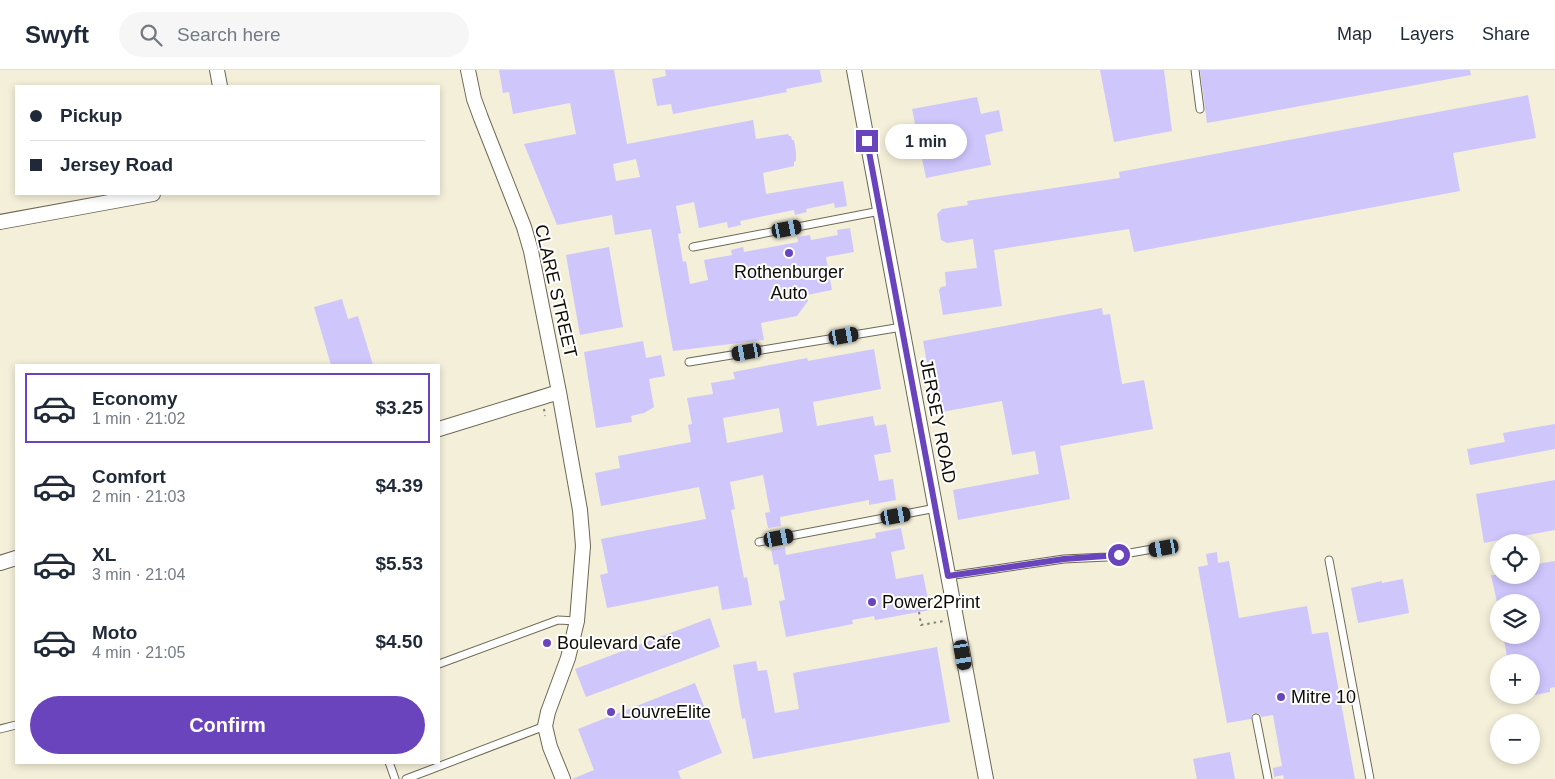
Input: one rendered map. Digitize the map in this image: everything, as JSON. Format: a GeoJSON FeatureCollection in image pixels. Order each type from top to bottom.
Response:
{"type":"FeatureCollection","features":[{"type":"Feature","properties":{"kind":"street"},"geometry":{"type":"LineString","coordinates":[[217,70],[220,85]]}},
{"type":"Feature","properties":{"kind":"street","name":"CLARE STREET"},"geometry":{"type":"LineString","coordinates":[[468,70],[474,99],[524,227],[531,251],[574,469],[580,510],[583,546],[577,621],[568,658],[548,712],[545,726]]}},
{"type":"Feature","properties":{"kind":"street","name":"JERSEY ROAD"},"geometry":{"type":"LineString","coordinates":[[854,70],[986,779]]}},
{"type":"Feature","properties":{"kind":"street"},"geometry":{"type":"LineString","coordinates":[[0,222],[148,195]]}},
{"type":"Feature","properties":{"kind":"street"},"geometry":{"type":"LineString","coordinates":[[440,429],[559,392]]}},
{"type":"Feature","properties":{"kind":"street"},"geometry":{"type":"LineString","coordinates":[[0,563],[15,558]]}},
{"type":"Feature","properties":{"kind":"street"},"geometry":{"type":"LineString","coordinates":[[545,726],[550,747],[563,779]]}},
{"type":"Feature","properties":{"kind":"lane"},"geometry":{"type":"LineString","coordinates":[[1195,70],[1200,109]]}},
{"type":"Feature","properties":{"kind":"lane"},"geometry":{"type":"LineString","coordinates":[[693,247],[880,211]]}},
{"type":"Feature","properties":{"kind":"lane"},"geometry":{"type":"LineString","coordinates":[[689,362],[902,327]]}},
{"type":"Feature","properties":{"kind":"lane"},"geometry":{"type":"LineString","coordinates":[[759,542],[936,508]]}},
{"type":"Feature","properties":{"kind":"lane"},"geometry":{"type":"LineString","coordinates":[[948,576],[1064,559],[1107,557],[1164,548]]}},
{"type":"Feature","properties":{"kind":"lane"},"geometry":{"type":"LineString","coordinates":[[1329,560],[1370,779]]}},
{"type":"Feature","properties":{"kind":"lane"},"geometry":{"type":"LineString","coordinates":[[440,664],[558,620],[577,621]]}},
{"type":"Feature","properties":{"kind":"lane"},"geometry":{"type":"LineString","coordinates":[[1257,721],[1268,779]]}},
{"type":"Feature","properties":{"kind":"lane"},"geometry":{"type":"LineString","coordinates":[[0,729],[15,725]]}},
{"type":"Feature","properties":{"kind":"lane"},"geometry":{"type":"LineString","coordinates":[[406,779],[545,726]]}},
{"type":"Feature","properties":{"kind":"lane"},"geometry":{"type":"LineString","coordinates":[[390,764],[395,779]]}},
{"type":"Feature","properties":{"kind":"path"},"geometry":{"type":"LineString","coordinates":[[919,612],[921,625],[957,619]]}},
{"type":"Feature","properties":{"kind":"building"},"geometry":{"type":"Polygon","coordinates":[[[499,70],[614,70],[627,144],[753,120],[756,139],[788,134],[794,140],[796,161],[794,166],[763,173],[766,194],[843,181],[847,206],[835,208],[834,203],[806,209],[807,212],[795,215],[794,210],[740,221],[741,225],[728,228],[727,222],[699,228],[694,202],[676,206],[681,233],[678,234],[683,262],[686,261],[690,284],[708,280],[704,260],[732,255],[731,250],[743,247],[744,252],[798,242],[797,237],[810,235],[811,240],[838,235],[837,230],[850,228],[854,252],[826,257],[832,290],[807,295],[808,301],[797,316],[761,323],[764,340],[673,351],[651,229],[615,235],[612,215],[557,225],[524,144],[576,134],[570,103],[513,114],[509,92],[503,93],[499,70]],[[636,159],[613,164],[616,181],[640,177],[636,159]]]}},
{"type":"Feature","properties":{"kind":"building"},"geometry":{"type":"Polygon","coordinates":[[[665,70],[820,70],[822,82],[786,89],[787,92],[673,114],[671,104],[657,106],[652,79],[666,76],[665,70]]]}},
{"type":"Feature","properties":{"kind":"building"},"geometry":{"type":"Polygon","coordinates":[[[1100,70],[1164,70],[1172,131],[1114,142],[1100,70]]]}},
{"type":"Feature","properties":{"kind":"building"},"geometry":{"type":"Polygon","coordinates":[[[1200,70],[1470,70],[1471,75],[1207,123],[1200,70]]]}},
{"type":"Feature","properties":{"kind":"building"},"geometry":{"type":"Polygon","coordinates":[[[1528,95],[1536,138],[1453,153],[1460,191],[1134,252],[1129,229],[994,250],[1002,306],[943,315],[939,290],[941,287],[946,286],[945,272],[977,268],[973,239],[947,243],[941,240],[937,214],[942,209],[968,205],[967,201],[1120,178],[1119,172],[1528,95]]]}},
{"type":"Feature","properties":{"kind":"building"},"geometry":{"type":"Polygon","coordinates":[[[977,97],[981,114],[999,110],[1003,131],[985,135],[991,165],[926,178],[912,109],[977,97]]]}},
{"type":"Feature","properties":{"kind":"building"},"geometry":{"type":"Polygon","coordinates":[[[609,247],[623,327],[580,335],[566,255],[609,247]]]}},
{"type":"Feature","properties":{"kind":"building"},"geometry":{"type":"Polygon","coordinates":[[[342,299],[348,319],[358,316],[373,364],[331,364],[314,307],[342,299]]]}},
{"type":"Feature","properties":{"kind":"building"},"geometry":{"type":"Polygon","coordinates":[[[1102,308],[1103,315],[1110,314],[1122,384],[1144,380],[1153,429],[1060,446],[1070,499],[958,520],[953,490],[1039,474],[1035,451],[1012,455],[1002,401],[936,413],[923,341],[1102,308]]]}},
{"type":"Feature","properties":{"kind":"building"},"geometry":{"type":"Polygon","coordinates":[[[643,341],[646,358],[661,355],[665,376],[649,379],[654,407],[644,413],[631,416],[632,422],[596,428],[584,352],[643,341]]]}},
{"type":"Feature","properties":{"kind":"building"},"geometry":{"type":"Polygon","coordinates":[[[874,349],[881,389],[813,402],[817,426],[873,416],[875,426],[886,424],[891,452],[874,455],[879,481],[893,479],[896,500],[869,505],[869,500],[780,517],[781,526],[768,528],[765,513],[770,512],[763,475],[730,482],[735,509],[731,510],[744,578],[747,577],[752,605],[722,610],[718,586],[607,608],[600,575],[608,573],[601,539],[706,519],[699,487],[601,506],[595,473],[620,468],[618,456],[691,442],[688,425],[692,424],[687,398],[713,394],[711,383],[735,379],[733,372],[807,358],[808,361],[874,349]],[[779,408],[723,418],[727,443],[783,432],[779,408]]]}},
{"type":"Feature","properties":{"kind":"building"},"geometry":{"type":"Polygon","coordinates":[[[1555,424],[1555,449],[1470,465],[1467,449],[1505,442],[1503,433],[1555,424]]]}},
{"type":"Feature","properties":{"kind":"building"},"geometry":{"type":"Polygon","coordinates":[[[1555,480],[1555,530],[1533,534],[1490,534],[1490,542],[1484,543],[1476,494],[1555,480]]]}},
{"type":"Feature","properties":{"kind":"building"},"geometry":{"type":"Polygon","coordinates":[[[901,528],[905,549],[891,552],[896,579],[923,574],[930,610],[875,620],[874,616],[852,620],[853,624],[786,637],[779,601],[785,600],[778,564],[774,565],[771,549],[785,547],[786,555],[876,538],[875,533],[901,528]]]}},
{"type":"Feature","properties":{"kind":"building","name":"Mitre 10"},"geometry":{"type":"Polygon","coordinates":[[[1217,552],[1218,563],[1229,561],[1239,618],[1307,606],[1312,634],[1328,632],[1355,779],[1284,779],[1283,775],[1274,777],[1273,768],[1282,766],[1273,715],[1261,717],[1260,714],[1255,713],[1252,714],[1251,719],[1227,723],[1198,567],[1208,565],[1206,554],[1217,552]]]}},
{"type":"Feature","properties":{"kind":"building"},"geometry":{"type":"Polygon","coordinates":[[[1555,561],[1555,687],[1550,688],[1550,692],[1540,694],[1540,654],[1507,654],[1505,644],[1540,644],[1540,594],[1495,594],[1493,584],[1540,584],[1540,564],[1555,561]]]}},
{"type":"Feature","properties":{"kind":"building"},"geometry":{"type":"Polygon","coordinates":[[[1403,579],[1409,613],[1358,623],[1351,588],[1382,581],[1382,583],[1403,579]]]}},
{"type":"Feature","properties":{"kind":"building"},"geometry":{"type":"Polygon","coordinates":[[[710,618],[720,647],[586,697],[575,669],[710,618]]]}},
{"type":"Feature","properties":{"kind":"building"},"geometry":{"type":"Polygon","coordinates":[[[937,647],[950,722],[753,759],[745,718],[742,719],[733,665],[756,661],[758,671],[767,670],[775,713],[799,709],[793,673],[937,647]]]}},
{"type":"Feature","properties":{"kind":"building"},"geometry":{"type":"Polygon","coordinates":[[[695,683],[722,753],[678,771],[681,779],[572,779],[594,770],[578,729],[695,683]]]}},
{"type":"Feature","properties":{"kind":"building"},"geometry":{"type":"Polygon","coordinates":[[[1230,752],[1235,779],[1197,779],[1193,759],[1230,752]]]}},
{"type":"Feature","properties":{"kind":"place","name":"Rothenburger Auto"},"geometry":{"type":"Point","coordinates":[789,253]}},
{"type":"Feature","properties":{"kind":"place","name":"Power2Print"},"geometry":{"type":"Point","coordinates":[872,602]}},
{"type":"Feature","properties":{"kind":"place","name":"Boulevard Cafe"},"geometry":{"type":"Point","coordinates":[547,643]}},
{"type":"Feature","properties":{"kind":"place","name":"Mitre 10"},"geometry":{"type":"Point","coordinates":[1281,697]}},
{"type":"Feature","properties":{"kind":"place","name":"LouvreElite"},"geometry":{"type":"Point","coordinates":[611,712]}},
{"type":"Feature","properties":{"kind":"route"},"geometry":{"type":"LineString","coordinates":[[867,141],[948,576],[1064,559],[1119,555]]}}]}
